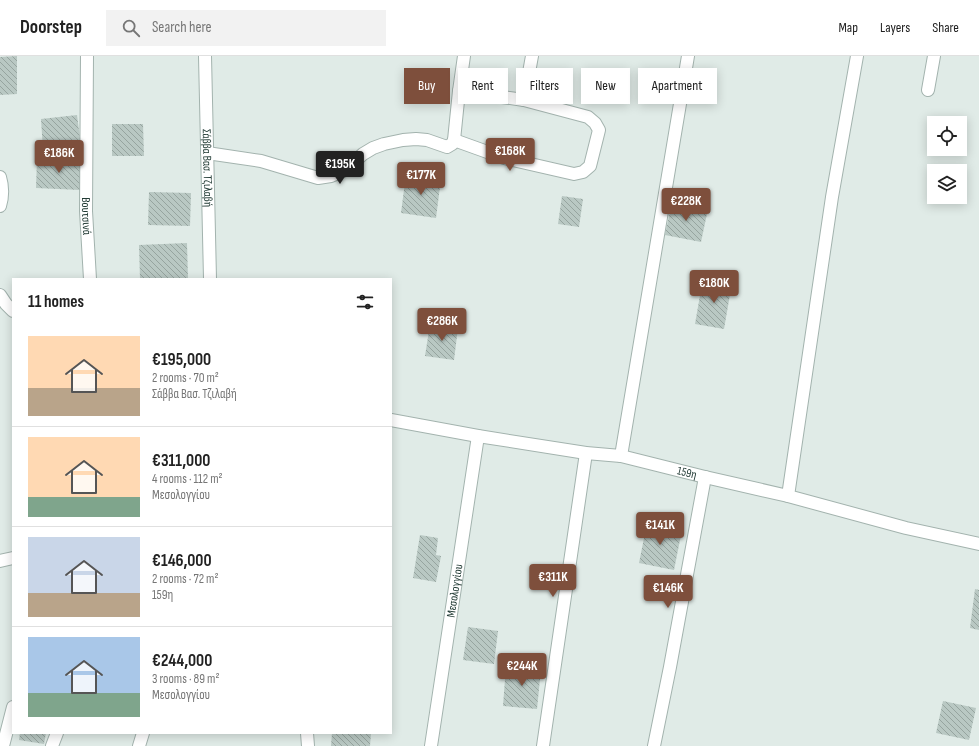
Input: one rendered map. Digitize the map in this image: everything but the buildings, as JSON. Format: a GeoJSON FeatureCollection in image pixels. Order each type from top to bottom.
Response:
{"type":"FeatureCollection","features":[{"type":"Feature","properties":{"kind":"street","name":"Βουτσινά"},"geometry":{"type":"LineString","coordinates":[[87,56],[86,211],[90,278]]}},
{"type":"Feature","properties":{"kind":"street","name":"Σάββα Βασ. Τζιλαβή"},"geometry":{"type":"LineString","coordinates":[[206,56],[210,278]]}},
{"type":"Feature","properties":{"kind":"street"},"geometry":{"type":"LineString","coordinates":[[462,68],[464,56]]}},
{"type":"Feature","properties":{"kind":"street"},"geometry":{"type":"LineString","coordinates":[[530,68],[532,56]]}},
{"type":"Feature","properties":{"kind":"street"},"geometry":{"type":"LineString","coordinates":[[621,456],[688,56]]}},
{"type":"Feature","properties":{"kind":"street"},"geometry":{"type":"LineString","coordinates":[[788,496],[832,197],[857,56]]}},
{"type":"Feature","properties":{"kind":"street"},"geometry":{"type":"LineString","coordinates":[[928,90],[934,56]]}},
{"type":"Feature","properties":{"kind":"street"},"geometry":{"type":"LineString","coordinates":[[207,153],[261,161],[318,178],[331,176],[345,170],[363,154],[384,144],[416,139],[427,140],[447,147],[452,144],[454,140],[458,101]]}},
{"type":"Feature","properties":{"kind":"street"},"geometry":{"type":"LineString","coordinates":[[454,140],[504,158],[574,174],[583,172],[590,166],[599,130],[595,123],[588,117],[539,104]]}},
{"type":"Feature","properties":{"kind":"street"},"geometry":{"type":"LineString","coordinates":[[0,177],[2,198],[0,206]]}},
{"type":"Feature","properties":{"kind":"street"},"geometry":{"type":"LineString","coordinates":[[0,294],[12,310]]}},
{"type":"Feature","properties":{"kind":"street","name":"159η"},"geometry":{"type":"LineString","coordinates":[[392,420],[478,436],[586,453],[621,456],[788,496],[906,528],[979,544]]}},
{"type":"Feature","properties":{"kind":"street","name":"Μεσολογγίου"},"geometry":{"type":"LineString","coordinates":[[431,746],[478,436]]}},
{"type":"Feature","properties":{"kind":"street"},"geometry":{"type":"LineString","coordinates":[[543,746],[586,453]]}},
{"type":"Feature","properties":{"kind":"street"},"geometry":{"type":"LineString","coordinates":[[654,746],[705,477]]}},
{"type":"Feature","properties":{"kind":"street"},"geometry":{"type":"LineString","coordinates":[[0,561],[12,558]]}},
{"type":"Feature","properties":{"kind":"street"},"geometry":{"type":"LineString","coordinates":[[3,746],[12,711]]}},
{"type":"Feature","properties":{"kind":"street"},"geometry":{"type":"LineString","coordinates":[[52,746],[57,734]]}},
{"type":"Feature","properties":{"kind":"street"},"geometry":{"type":"LineString","coordinates":[[139,746],[143,734]]}},
{"type":"Feature","properties":{"kind":"street"},"geometry":{"type":"LineString","coordinates":[[308,734],[308,746]]}}]}
